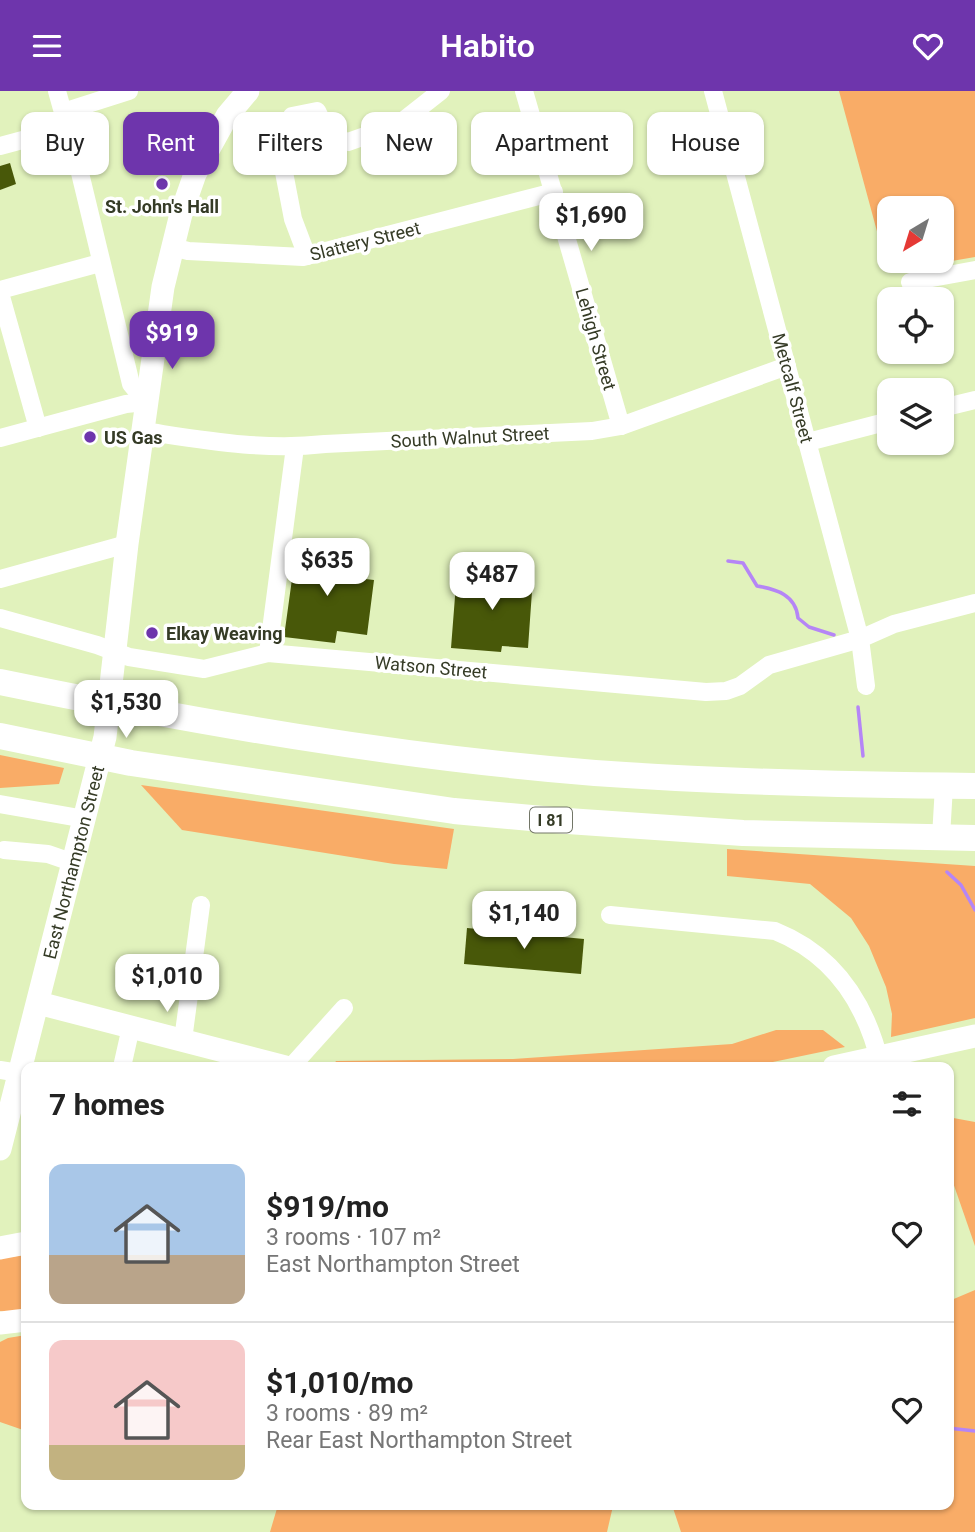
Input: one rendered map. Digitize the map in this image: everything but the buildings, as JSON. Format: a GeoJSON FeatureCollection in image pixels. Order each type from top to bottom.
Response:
{"type":"FeatureCollection","features":[{"type":"Feature","properties":{"kind":"highway"},"geometry":{"type":"LineString","coordinates":[[0,682],[136,709],[468,760],[594,773],[803,785],[975,786]]}},
{"type":"Feature","properties":{"kind":"highway","name":"I 81"},"geometry":{"type":"LineString","coordinates":[[0,736],[131,762],[454,811],[743,833],[975,838]]}},
{"type":"Feature","properties":{"kind":"main road","name":"East Northampton Street"},"geometry":{"type":"LineString","coordinates":[[0,1149],[9,1071],[38,1003],[105,737],[155,327],[173,247],[181,214],[200,165],[227,116],[248,91]]}},
{"type":"Feature","properties":{"kind":"main road"},"geometry":{"type":"LineString","coordinates":[[38,1003],[264,1062]]}},
{"type":"Feature","properties":{"kind":"main road"},"geometry":{"type":"LineString","coordinates":[[884,1062],[975,1036]]}},
{"type":"Feature","properties":{"kind":"main road"},"geometry":{"type":"LineString","coordinates":[[0,1248],[21,1244]]}},
{"type":"Feature","properties":{"kind":"main road"},"geometry":{"type":"LineString","coordinates":[[0,1323],[21,1321]]}},
{"type":"Feature","properties":{"kind":"street"},"geometry":{"type":"LineString","coordinates":[[57,91],[63,112]]}},
{"type":"Feature","properties":{"kind":"street"},"geometry":{"type":"LineString","coordinates":[[83,112],[129,91]]}},
{"type":"Feature","properties":{"kind":"street"},"geometry":{"type":"LineString","coordinates":[[307,256],[293,219],[278,141],[292,116],[317,111],[329,137],[348,142],[399,124],[441,91]]}},
{"type":"Feature","properties":{"kind":"street","name":"Lehigh Street"},"geometry":{"type":"LineString","coordinates":[[524,91],[621,426]]}},
{"type":"Feature","properties":{"kind":"street","name":"Metcalf Street"},"geometry":{"type":"LineString","coordinates":[[713,91],[860,639],[866,686]]}},
{"type":"Feature","properties":{"kind":"street"},"geometry":{"type":"LineString","coordinates":[[0,146],[21,138]]}},
{"type":"Feature","properties":{"kind":"street"},"geometry":{"type":"LineString","coordinates":[[80,175],[131,384],[146,402]]}},
{"type":"Feature","properties":{"kind":"street","name":"Slattery Street"},"geometry":{"type":"LineString","coordinates":[[173,247],[188,251],[307,256],[554,192]]}},
{"type":"Feature","properties":{"kind":"street"},"geometry":{"type":"LineString","coordinates":[[38,428],[0,292],[100,263]]}},
{"type":"Feature","properties":{"kind":"street"},"geometry":{"type":"LineString","coordinates":[[909,282],[975,270]]}},
{"type":"Feature","properties":{"kind":"street","name":"South Walnut Street"},"geometry":{"type":"LineString","coordinates":[[143,432],[246,446],[295,447],[592,431],[621,426],[787,366]]}},
{"type":"Feature","properties":{"kind":"street"},"geometry":{"type":"LineString","coordinates":[[954,405],[975,400]]}},
{"type":"Feature","properties":{"kind":"street"},"geometry":{"type":"LineString","coordinates":[[0,438],[126,404],[146,402]]}},
{"type":"Feature","properties":{"kind":"street"},"geometry":{"type":"LineString","coordinates":[[808,442],[877,424]]}},
{"type":"Feature","properties":{"kind":"street"},"geometry":{"type":"LineString","coordinates":[[268,653],[295,447]]}},
{"type":"Feature","properties":{"kind":"street"},"geometry":{"type":"LineString","coordinates":[[0,579],[127,544]]}},
{"type":"Feature","properties":{"kind":"street","name":"Watson Street"},"geometry":{"type":"LineString","coordinates":[[0,618],[97,645],[128,657],[204,669],[268,653],[706,692],[726,691],[740,686],[769,665],[860,639],[894,624],[975,603]]}},
{"type":"Feature","properties":{"kind":"street"},"geometry":{"type":"LineString","coordinates":[[941,837],[944,786]]}},
{"type":"Feature","properties":{"kind":"street"},"geometry":{"type":"LineString","coordinates":[[0,804],[85,819]]}},
{"type":"Feature","properties":{"kind":"street"},"geometry":{"type":"LineString","coordinates":[[4,851],[48,854],[74,863]]}},
{"type":"Feature","properties":{"kind":"street"},"geometry":{"type":"LineString","coordinates":[[183,1040],[201,905]]}},
{"type":"Feature","properties":{"kind":"street"},"geometry":{"type":"LineString","coordinates":[[610,915],[775,930],[799,940],[837,973],[865,1017],[880,1062]]}},
{"type":"Feature","properties":{"kind":"street"},"geometry":{"type":"LineString","coordinates":[[295,1062],[344,1008]]}},
{"type":"Feature","properties":{"kind":"street"},"geometry":{"type":"LineString","coordinates":[[123,1062],[131,1027]]}},
{"type":"Feature","properties":{"kind":"shaded area"},"geometry":{"type":"Polygon","coordinates":[[[839,91],[975,91],[975,257],[954,261],[954,196],[877,196],[877,231],[839,91]]]}},
{"type":"Feature","properties":{"kind":"shaded area"},"geometry":{"type":"Polygon","coordinates":[[[0,755],[64,768],[59,784],[0,788],[0,755]]]}},
{"type":"Feature","properties":{"kind":"shaded area"},"geometry":{"type":"Polygon","coordinates":[[[141,785],[454,829],[447,869],[394,864],[182,830],[141,785]]]}},
{"type":"Feature","properties":{"kind":"shaded area"},"geometry":{"type":"Polygon","coordinates":[[[727,849],[975,866],[975,1018],[891,1037],[892,1014],[886,987],[869,946],[851,918],[810,884],[727,876],[727,849]]]}},
{"type":"Feature","properties":{"kind":"shaded area"},"geometry":{"type":"Polygon","coordinates":[[[776,1030],[823,1030],[845,1047],[773,1062],[335,1062],[513,1059],[732,1044],[776,1030]]]}},
{"type":"Feature","properties":{"kind":"shaded area"},"geometry":{"type":"Polygon","coordinates":[[[954,1118],[975,1122],[975,1246],[954,1185],[954,1118]]]}},
{"type":"Feature","properties":{"kind":"shaded area"},"geometry":{"type":"Polygon","coordinates":[[[21,1256],[21,1312],[0,1311],[0,1258],[21,1256]]]}},
{"type":"Feature","properties":{"kind":"shaded area"},"geometry":{"type":"Polygon","coordinates":[[[975,1290],[975,1532],[681,1532],[674,1510],[954,1510],[954,1299],[975,1290]]]}},
{"type":"Feature","properties":{"kind":"shaded area"},"geometry":{"type":"Polygon","coordinates":[[[21,1336],[21,1429],[0,1422],[0,1342],[21,1336]]]}},
{"type":"Feature","properties":{"kind":"shaded area"},"geometry":{"type":"Polygon","coordinates":[[[277,1510],[612,1510],[607,1532],[270,1532],[277,1510]]]}},
{"type":"Feature","properties":{"kind":"waterway"},"geometry":{"type":"LineString","coordinates":[[728,561],[743,563],[757,586],[778,591],[789,599],[798,618],[809,627],[834,635]]}},
{"type":"Feature","properties":{"kind":"waterway"},"geometry":{"type":"LineString","coordinates":[[858,707],[863,756]]}},
{"type":"Feature","properties":{"kind":"waterway"},"geometry":{"type":"LineString","coordinates":[[947,872],[961,885],[975,910]]}},
{"type":"Feature","properties":{"kind":"waterway"},"geometry":{"type":"LineString","coordinates":[[954,1429],[975,1431]]}},
{"type":"Feature","properties":{"kind":"place","name":"St. John's Hall"},"geometry":{"type":"Point","coordinates":[162,184]}},
{"type":"Feature","properties":{"kind":"place","name":"US Gas"},"geometry":{"type":"Point","coordinates":[90,437]}},
{"type":"Feature","properties":{"kind":"place","name":"Elkay Weaving"},"geometry":{"type":"Point","coordinates":[152,633]}}]}
